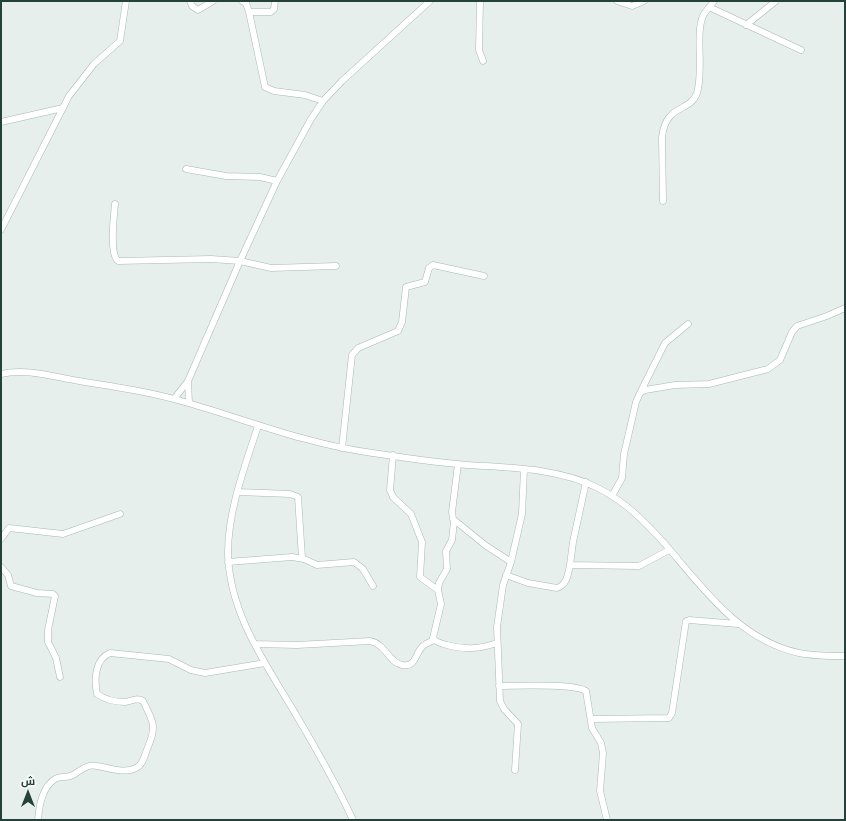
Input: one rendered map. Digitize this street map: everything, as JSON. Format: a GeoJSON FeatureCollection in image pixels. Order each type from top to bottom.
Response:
{"type":"FeatureCollection","features":[{"type":"Feature","properties":{"kind":"street"},"geometry":{"type":"LineString","coordinates":[[1,230],[63,108],[82,77],[100,58],[120,42],[126,1]]}},
{"type":"Feature","properties":{"kind":"street"},"geometry":{"type":"LineString","coordinates":[[190,1],[192,6],[198,10],[213,1]]}},
{"type":"Feature","properties":{"kind":"street"},"geometry":{"type":"LineString","coordinates":[[242,1],[246,3],[249,12],[265,87],[274,91],[305,95],[323,101]]}},
{"type":"Feature","properties":{"kind":"street"},"geometry":{"type":"LineString","coordinates":[[249,12],[271,12],[274,9],[275,1]]}},
{"type":"Feature","properties":{"kind":"street"},"geometry":{"type":"LineString","coordinates":[[174,399],[188,381],[240,261],[295,144],[323,101],[342,81],[430,1]]}},
{"type":"Feature","properties":{"kind":"street"},"geometry":{"type":"LineString","coordinates":[[480,1],[479,50],[483,61]]}},
{"type":"Feature","properties":{"kind":"street"},"geometry":{"type":"LineString","coordinates":[[617,1],[632,6],[644,1]]}},
{"type":"Feature","properties":{"kind":"street"},"geometry":{"type":"LineString","coordinates":[[663,201],[662,137],[664,127],[674,111],[689,103],[696,95],[700,68],[701,26],[703,16],[714,1]]}},
{"type":"Feature","properties":{"kind":"street"},"geometry":{"type":"LineString","coordinates":[[746,25],[776,1]]}},
{"type":"Feature","properties":{"kind":"street"},"geometry":{"type":"LineString","coordinates":[[709,8],[801,50]]}},
{"type":"Feature","properties":{"kind":"street"},"geometry":{"type":"LineString","coordinates":[[1,122],[63,108]]}},
{"type":"Feature","properties":{"kind":"street"},"geometry":{"type":"LineString","coordinates":[[186,170],[277,181]]}},
{"type":"Feature","properties":{"kind":"street"},"geometry":{"type":"LineString","coordinates":[[115,204],[114,245],[115,257],[118,261],[146,262],[210,259],[240,261],[271,268],[336,266]]}},
{"type":"Feature","properties":{"kind":"street"},"geometry":{"type":"LineString","coordinates":[[342,448],[352,355],[358,348],[398,331],[402,322],[406,287],[425,282],[429,268],[434,265],[484,276]]}},
{"type":"Feature","properties":{"kind":"street"},"geometry":{"type":"LineString","coordinates":[[640,393],[645,390],[675,385],[709,384],[768,369],[780,360],[792,332],[797,326],[845,308]]}},
{"type":"Feature","properties":{"kind":"street"},"geometry":{"type":"LineString","coordinates":[[612,496],[622,478],[624,454],[637,399],[665,342],[688,324]]}},
{"type":"Feature","properties":{"kind":"street"},"geometry":{"type":"LineString","coordinates":[[1,374],[14,371],[38,374],[174,399],[258,426],[342,448],[458,464],[524,469],[552,473],[586,482],[612,496],[640,517],[705,591],[738,624],[758,637],[787,650],[815,655],[845,656]]}},
{"type":"Feature","properties":{"kind":"street"},"geometry":{"type":"LineString","coordinates":[[188,381],[189,403]]}},
{"type":"Feature","properties":{"kind":"street"},"geometry":{"type":"LineString","coordinates":[[258,426],[238,492],[229,530],[228,562],[237,604],[254,644],[317,750],[353,820]]}},
{"type":"Feature","properties":{"kind":"street"},"geometry":{"type":"LineString","coordinates":[[393,456],[390,485],[391,494],[411,514],[422,542],[420,576],[438,590]]}},
{"type":"Feature","properties":{"kind":"street"},"geometry":{"type":"LineString","coordinates":[[434,640],[433,633],[441,604],[438,590],[440,579],[447,569],[446,552],[452,540],[454,521],[452,512],[458,464]]}},
{"type":"Feature","properties":{"kind":"street"},"geometry":{"type":"LineString","coordinates":[[515,770],[518,724],[504,709],[500,701],[497,643],[500,603],[506,575],[511,562],[523,506],[524,469]]}},
{"type":"Feature","properties":{"kind":"street"},"geometry":{"type":"LineString","coordinates":[[506,575],[528,583],[557,588],[561,587],[565,582],[570,565],[575,528],[586,482]]}},
{"type":"Feature","properties":{"kind":"street"},"geometry":{"type":"LineString","coordinates":[[238,492],[290,494],[298,497],[302,558]]}},
{"type":"Feature","properties":{"kind":"street"},"geometry":{"type":"LineString","coordinates":[[1,539],[9,528],[63,534],[120,514]]}},
{"type":"Feature","properties":{"kind":"street"},"geometry":{"type":"LineString","coordinates":[[454,521],[511,562]]}},
{"type":"Feature","properties":{"kind":"street"},"geometry":{"type":"LineString","coordinates":[[570,565],[639,566],[670,550]]}},
{"type":"Feature","properties":{"kind":"street"},"geometry":{"type":"LineString","coordinates":[[228,562],[278,558],[302,558],[316,565],[356,562],[363,569],[373,586]]}},
{"type":"Feature","properties":{"kind":"street"},"geometry":{"type":"LineString","coordinates":[[1,567],[8,575],[11,586],[37,593],[53,594],[55,596],[48,642],[56,658],[60,677]]}},
{"type":"Feature","properties":{"kind":"street"},"geometry":{"type":"LineString","coordinates":[[591,719],[669,718],[672,713],[686,622],[689,620],[738,624]]}},
{"type":"Feature","properties":{"kind":"street"},"geometry":{"type":"LineString","coordinates":[[254,644],[297,645],[370,641],[381,645],[397,663],[407,665],[413,662],[423,646],[434,640],[465,649],[484,647],[497,643]]}},
{"type":"Feature","properties":{"kind":"street"},"geometry":{"type":"LineString","coordinates":[[38,820],[42,796],[45,789],[56,778],[72,775],[88,766],[121,770],[137,768],[141,764],[153,735],[154,727],[152,718],[144,701],[137,699],[120,701],[104,698],[97,694],[97,664],[100,658],[110,652],[160,657],[169,659],[191,670],[205,673],[265,663]]}},
{"type":"Feature","properties":{"kind":"street"},"geometry":{"type":"LineString","coordinates":[[499,686],[570,687],[582,689],[588,696],[592,728],[601,743],[603,753],[600,790],[607,820]]}}]}
